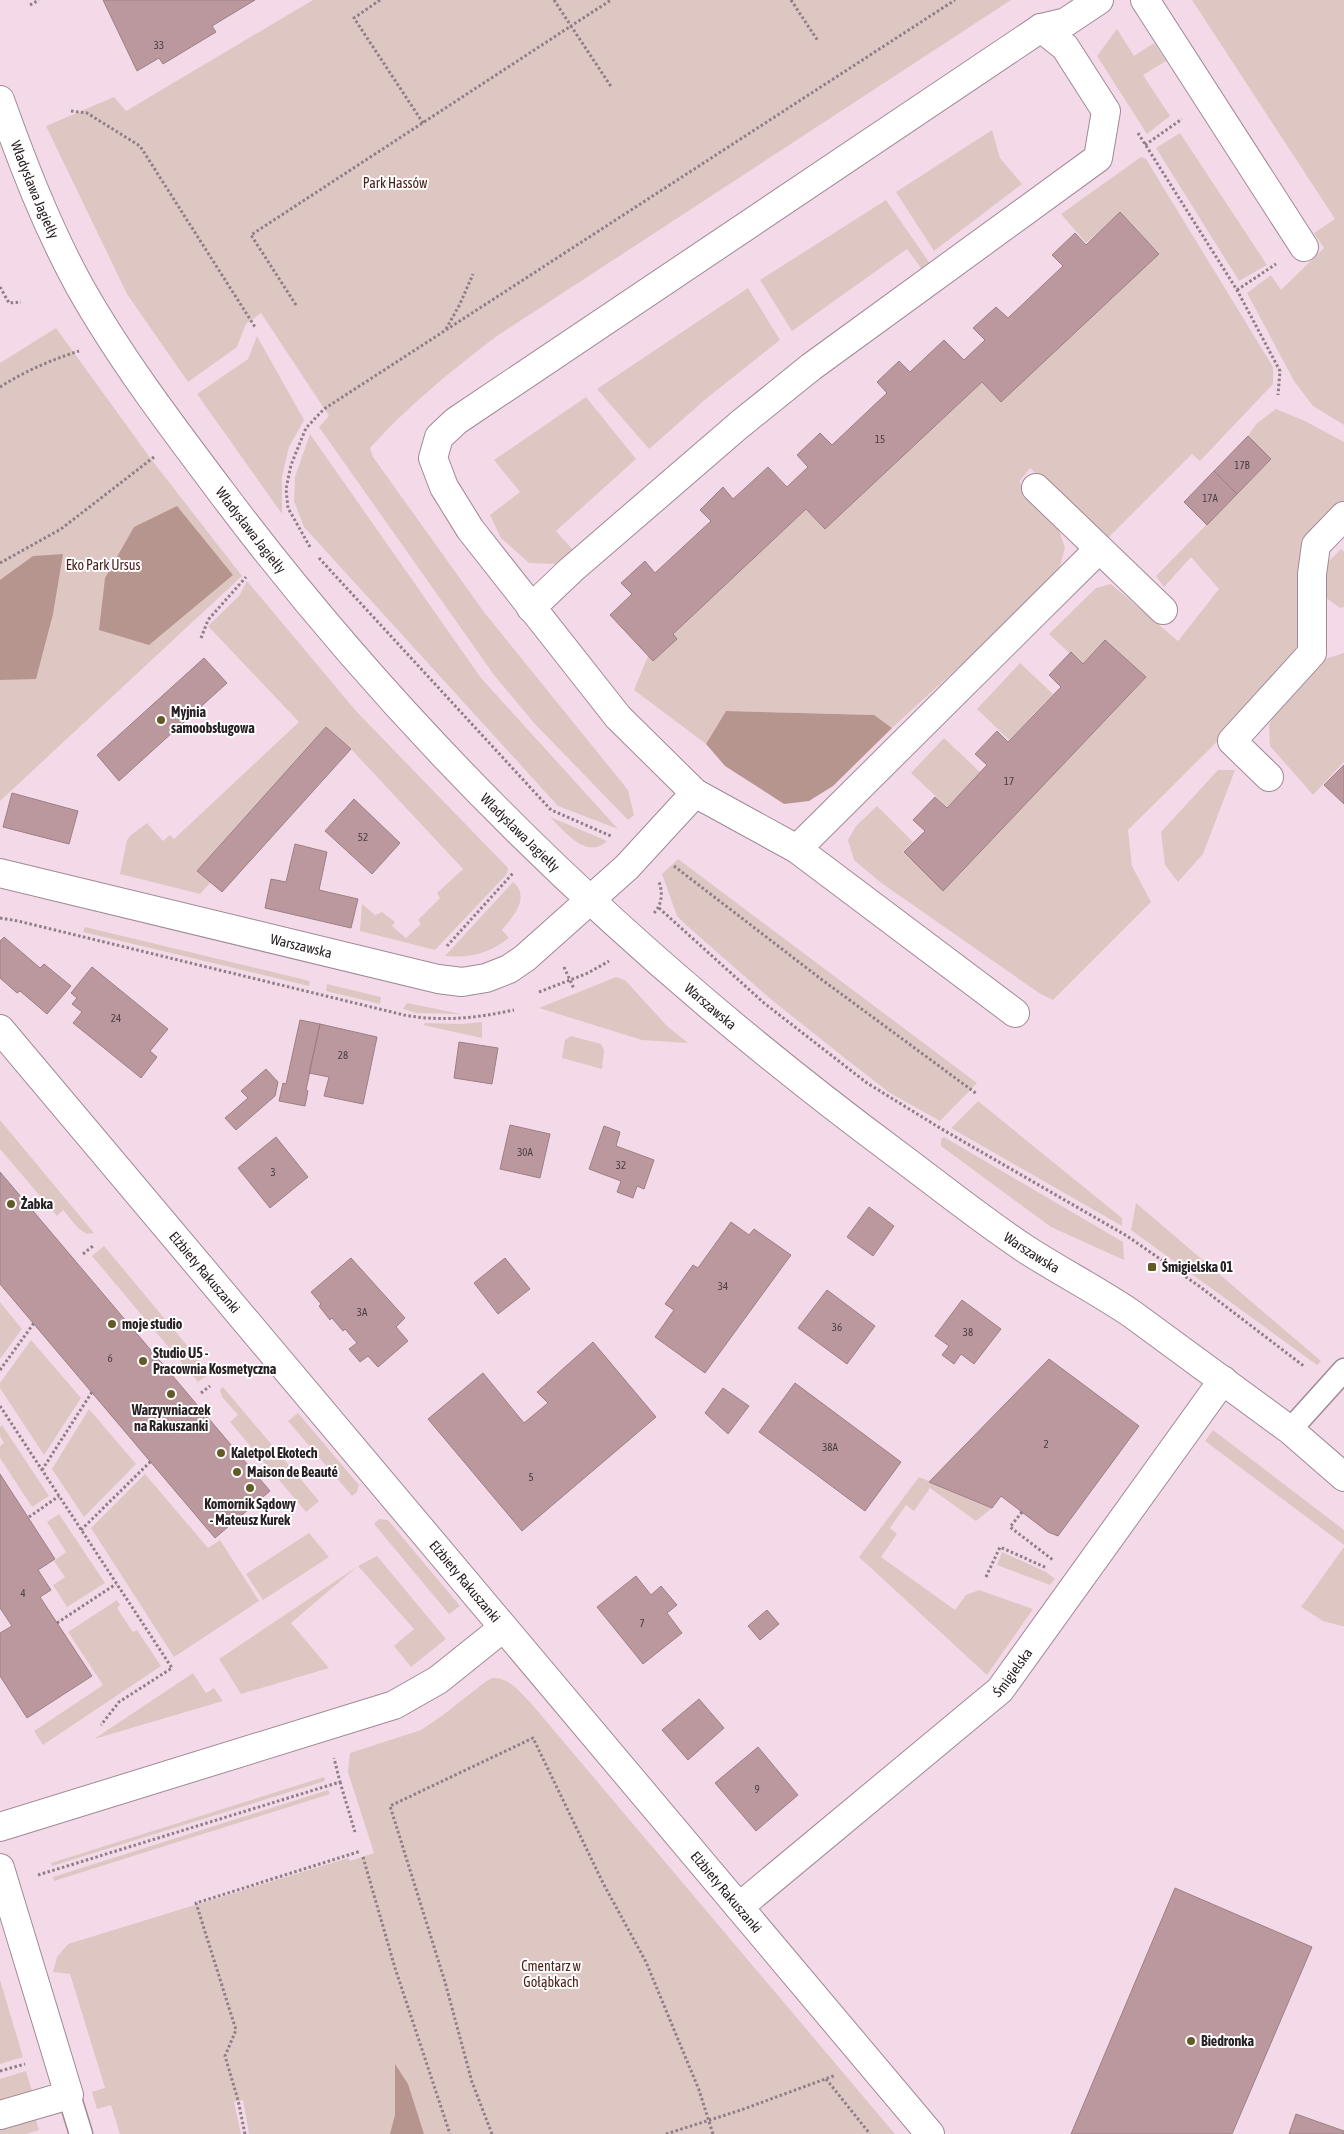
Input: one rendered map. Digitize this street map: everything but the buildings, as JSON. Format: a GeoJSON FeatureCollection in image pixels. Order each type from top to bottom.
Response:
{"type":"FeatureCollection","features":[{"type":"Feature","properties":{"kind":"street"},"geometry":{"type":"LineString","coordinates":[[1015,1013],[797,849],[695,793],[618,717],[531,608],[470,529],[444,487],[433,458],[439,437],[456,420],[1041,28],[1066,22],[1099,0]]}},
{"type":"Feature","properties":{"kind":"street"},"geometry":{"type":"LineString","coordinates":[[1145,0],[1304,247]]}},
{"type":"Feature","properties":{"kind":"street"},"geometry":{"type":"LineString","coordinates":[[531,608],[571,570],[739,425],[811,367],[1098,158],[1106,111],[1065,46],[1041,28]]}},
{"type":"Feature","properties":{"kind":"street","name":"Władysława Jagiełły"},"geometry":{"type":"LineString","coordinates":[[0,100],[26,175],[80,286],[118,348],[164,415],[249,529],[314,610],[383,689],[482,795],[590,900]]}},
{"type":"Feature","properties":{"kind":"street"},"geometry":{"type":"LineString","coordinates":[[1036,488],[1163,610]]}},
{"type":"Feature","properties":{"kind":"street"},"geometry":{"type":"LineString","coordinates":[[1269,777],[1232,741],[1312,654],[1312,574],[1316,545],[1344,516]]}},
{"type":"Feature","properties":{"kind":"street"},"geometry":{"type":"LineString","coordinates":[[797,849],[1100,549]]}},
{"type":"Feature","properties":{"kind":"street"},"geometry":{"type":"LineString","coordinates":[[590,900],[636,858],[695,793]]}},
{"type":"Feature","properties":{"kind":"street","name":"Warszawska"},"geometry":{"type":"LineString","coordinates":[[0,873],[438,979],[462,982],[486,978],[509,969],[543,944],[590,900],[650,956],[814,1093],[1025,1249],[1109,1298],[1223,1380],[1290,1430],[1344,1477]]}},
{"type":"Feature","properties":{"kind":"street","name":"Elżbiety Rakuszanki"},"geometry":{"type":"LineString","coordinates":[[0,1029],[930,2134]]}},
{"type":"Feature","properties":{"kind":"street","name":"Śmigielska"},"geometry":{"type":"LineString","coordinates":[[738,1907],[1000,1690],[1223,1380]]}},
{"type":"Feature","properties":{"kind":"street"},"geometry":{"type":"LineString","coordinates":[[0,1827],[394,1705],[438,1680],[503,1628]]}},
{"type":"Feature","properties":{"kind":"street"},"geometry":{"type":"LineString","coordinates":[[0,1868],[69,2095],[0,2114]]}},
{"type":"Feature","properties":{"kind":"lane"},"geometry":{"type":"LineString","coordinates":[[1290,1430],[1344,1370]]}},
{"type":"Feature","properties":{"kind":"lane"},"geometry":{"type":"LineString","coordinates":[[69,2095],[81,2134]]}},
{"type":"Feature","properties":{"kind":"path"},"geometry":{"type":"LineString","coordinates":[[30,5],[39,0]]}},
{"type":"Feature","properties":{"kind":"path"},"geometry":{"type":"LineString","coordinates":[[380,0],[354,18],[423,123]]}},
{"type":"Feature","properties":{"kind":"path"},"geometry":{"type":"LineString","coordinates":[[554,0],[612,88]]}},
{"type":"Feature","properties":{"kind":"path"},"geometry":{"type":"LineString","coordinates":[[296,305],[251,235],[611,0]]}},
{"type":"Feature","properties":{"kind":"path"},"geometry":{"type":"LineString","coordinates":[[792,0],[818,41]]}},
{"type":"Feature","properties":{"kind":"path"},"geometry":{"type":"LineString","coordinates":[[312,550],[288,508],[286,489],[291,465],[306,428],[324,409],[956,0]]}},
{"type":"Feature","properties":{"kind":"path"},"geometry":{"type":"LineString","coordinates":[[1145,145],[1209,100]]}},
{"type":"Feature","properties":{"kind":"path"},"geometry":{"type":"LineString","coordinates":[[71,111],[87,113],[140,146],[255,327]]}},
{"type":"Feature","properties":{"kind":"path"},"geometry":{"type":"LineString","coordinates":[[1135,129],[1236,290],[1280,370],[1278,395]]}},
{"type":"Feature","properties":{"kind":"path"},"geometry":{"type":"LineString","coordinates":[[1236,290],[1304,247]]}},
{"type":"Feature","properties":{"kind":"path"},"geometry":{"type":"LineString","coordinates":[[445,330],[460,304],[473,274]]}},
{"type":"Feature","properties":{"kind":"path"},"geometry":{"type":"LineString","coordinates":[[0,288],[9,303],[21,302]]}},
{"type":"Feature","properties":{"kind":"path"},"geometry":{"type":"LineString","coordinates":[[0,387],[16,377],[56,359],[88,348]]}},
{"type":"Feature","properties":{"kind":"path"},"geometry":{"type":"LineString","coordinates":[[0,563],[61,529],[158,454]]}},
{"type":"Feature","properties":{"kind":"path"},"geometry":{"type":"LineString","coordinates":[[318,557],[551,810],[614,837]]}},
{"type":"Feature","properties":{"kind":"path"},"geometry":{"type":"LineString","coordinates":[[201,638],[208,620],[242,583],[249,572]]}},
{"type":"Feature","properties":{"kind":"path"},"geometry":{"type":"LineString","coordinates":[[668,861],[821,979],[977,1094]]}},
{"type":"Feature","properties":{"kind":"path"},"geometry":{"type":"LineString","coordinates":[[443,950],[516,870]]}},
{"type":"Feature","properties":{"kind":"path"},"geometry":{"type":"LineString","coordinates":[[650,917],[659,908],[661,890],[656,879]]}},
{"type":"Feature","properties":{"kind":"path"},"geometry":{"type":"LineString","coordinates":[[659,908],[764,1003],[854,1074],[940,1128],[1127,1236],[1199,1286],[1307,1369]]}},
{"type":"Feature","properties":{"kind":"path"},"geometry":{"type":"LineString","coordinates":[[0,918],[404,1016],[425,1019],[481,1018],[514,1010]]}},
{"type":"Feature","properties":{"kind":"path"},"geometry":{"type":"LineString","coordinates":[[563,965],[574,989]]}},
{"type":"Feature","properties":{"kind":"path"},"geometry":{"type":"LineString","coordinates":[[84,1254],[93,1246]]}},
{"type":"Feature","properties":{"kind":"path"},"geometry":{"type":"LineString","coordinates":[[0,1370],[34,1323]]}},
{"type":"Feature","properties":{"kind":"path"},"geometry":{"type":"LineString","coordinates":[[201,1393],[210,1386]]}},
{"type":"Feature","properties":{"kind":"path"},"geometry":{"type":"LineString","coordinates":[[42,1470],[92,1392]]}},
{"type":"Feature","properties":{"kind":"path"},"geometry":{"type":"LineString","coordinates":[[0,1408],[172,1668],[119,1702],[101,1724]]}},
{"type":"Feature","properties":{"kind":"path"},"geometry":{"type":"LineString","coordinates":[[81,1530],[151,1461]]}},
{"type":"Feature","properties":{"kind":"path"},"geometry":{"type":"LineString","coordinates":[[29,1517],[59,1496]]}},
{"type":"Feature","properties":{"kind":"path"},"geometry":{"type":"LineString","coordinates":[[1022,1512],[1010,1527],[1060,1565]]}},
{"type":"Feature","properties":{"kind":"path"},"geometry":{"type":"LineString","coordinates":[[986,1577],[1000,1547],[1048,1568]]}},
{"type":"Feature","properties":{"kind":"path"},"geometry":{"type":"LineString","coordinates":[[57,1623],[116,1584]]}},
{"type":"Feature","properties":{"kind":"path"},"geometry":{"type":"LineString","coordinates":[[492,2134],[472,2082],[446,1982],[390,1806],[533,1738],[603,1883],[646,1962],[699,2090],[713,2134]]}},
{"type":"Feature","properties":{"kind":"path"},"geometry":{"type":"LineString","coordinates":[[332,1752],[355,1832]]}},
{"type":"Feature","properties":{"kind":"path"},"geometry":{"type":"LineString","coordinates":[[36,1876],[340,1782]]}},
{"type":"Feature","properties":{"kind":"path"},"geometry":{"type":"LineString","coordinates":[[245,2134],[238,2100],[225,2056],[236,2030],[196,1903],[361,1851]]}},
{"type":"Feature","properties":{"kind":"path"},"geometry":{"type":"LineString","coordinates":[[363,1857],[396,1968],[450,2134]]}},
{"type":"Feature","properties":{"kind":"path"},"geometry":{"type":"LineString","coordinates":[[666,2134],[741,2110],[843,2073]]}},
{"type":"Feature","properties":{"kind":"path"},"geometry":{"type":"LineString","coordinates":[[826,2079],[870,2134]]}},
{"type":"Feature","properties":{"kind":"green space","name":"Park Hassów"},"geometry":{"type":"Polygon","coordinates":[[[313,0],[1011,0],[497,336],[431,389],[370,448],[373,457],[484,612],[628,790],[634,815],[628,820],[534,723],[494,675],[319,427],[329,416],[261,313],[246,324],[237,347],[188,382],[127,294],[46,126],[114,97],[126,111],[313,0]]]}},
{"type":"Feature","properties":{"kind":"green space"},"geometry":{"type":"Polygon","coordinates":[[[1192,0],[1344,0],[1344,425],[1313,406],[1294,381],[1247,293],[1271,275],[1281,290],[1324,248],[1314,233],[1335,219],[1192,0]]]}},
{"type":"Feature","properties":{"kind":"green space"},"geometry":{"type":"Polygon","coordinates":[[[1117,29],[1134,56],[1154,43],[1166,61],[1143,75],[1170,116],[1147,134],[1097,56],[1117,29]]]}},
{"type":"Feature","properties":{"kind":"green space"},"geometry":{"type":"Polygon","coordinates":[[[992,130],[1000,158],[1022,184],[934,251],[896,192],[992,130]]]}},
{"type":"Feature","properties":{"kind":"green space"},"geometry":{"type":"Polygon","coordinates":[[[1180,133],[1267,265],[1239,281],[1156,148],[1180,133]]]}},
{"type":"Feature","properties":{"kind":"green space"},"geometry":{"type":"Polygon","coordinates":[[[1141,157],[1146,159],[1273,367],[1273,384],[1200,461],[1192,454],[1106,540],[1030,468],[1019,482],[1057,524],[1065,548],[1057,577],[892,728],[873,715],[726,711],[706,744],[634,690],[648,656],[806,508],[826,528],[982,382],[1001,402],[1159,253],[1120,213],[1086,243],[1061,214],[1141,157]]]}},
{"type":"Feature","properties":{"kind":"green space"},"geometry":{"type":"Polygon","coordinates":[[[886,200],[931,265],[924,272],[907,249],[792,331],[760,280],[886,200]]]}},
{"type":"Feature","properties":{"kind":"green space"},"geometry":{"type":"Polygon","coordinates":[[[748,288],[780,340],[707,398],[649,449],[597,389],[748,288]]]}},
{"type":"Feature","properties":{"kind":"green space","name":"Eko Park Ursus"},"geometry":{"type":"Polygon","coordinates":[[[56,328],[151,459],[242,576],[0,801],[0,363],[56,328]]]}},
{"type":"Feature","properties":{"kind":"green space"},"geometry":{"type":"Polygon","coordinates":[[[257,336],[304,420],[289,447],[282,477],[282,514],[197,394],[248,359],[257,336]]]}},
{"type":"Feature","properties":{"kind":"green space"},"geometry":{"type":"Polygon","coordinates":[[[586,397],[636,459],[556,531],[575,552],[555,564],[529,563],[501,538],[490,515],[520,492],[494,460],[586,397]]]}},
{"type":"Feature","properties":{"kind":"green space"},"geometry":{"type":"Polygon","coordinates":[[[1276,409],[1305,421],[1344,442],[1344,501],[1306,543],[1299,563],[1302,633],[1294,658],[1241,718],[1128,830],[1132,866],[1151,902],[1053,1000],[1039,993],[880,882],[854,860],[848,840],[856,826],[877,806],[913,842],[903,852],[943,889],[1083,666],[1049,634],[1096,588],[1111,584],[1178,641],[1219,589],[1191,557],[1164,587],[1156,576],[1271,459],[1248,436],[1256,424],[1276,409]]]}},
{"type":"Feature","properties":{"kind":"green space"},"geometry":{"type":"Polygon","coordinates":[[[310,434],[481,678],[618,829],[558,806],[304,527],[294,501],[295,477],[310,434]]]}},
{"type":"Feature","properties":{"kind":"green space"},"geometry":{"type":"Polygon","coordinates":[[[1341,549],[1344,552],[1344,607],[1340,608],[1325,597],[1321,569],[1341,549]]]}},
{"type":"Feature","properties":{"kind":"green space"},"geometry":{"type":"Polygon","coordinates":[[[247,581],[356,711],[508,868],[507,874],[435,950],[360,931],[362,904],[375,915],[382,912],[395,922],[392,926],[406,938],[421,924],[418,920],[440,898],[437,893],[463,869],[351,749],[326,727],[198,870],[211,882],[200,894],[120,874],[127,840],[131,835],[147,823],[163,841],[170,835],[174,839],[299,722],[208,626],[239,596],[247,581]]]}},
{"type":"Feature","properties":{"kind":"green space"},"geometry":{"type":"Polygon","coordinates":[[[1344,653],[1344,762],[1313,795],[1270,746],[1269,725],[1284,697],[1322,660],[1344,653]]]}},
{"type":"Feature","properties":{"kind":"green space"},"geometry":{"type":"Polygon","coordinates":[[[1020,663],[1053,694],[1009,740],[977,709],[1020,663]]]}},
{"type":"Feature","properties":{"kind":"green space"},"geometry":{"type":"Polygon","coordinates":[[[944,738],[981,773],[947,807],[911,773],[944,738]]]}},
{"type":"Feature","properties":{"kind":"green space"},"geometry":{"type":"Polygon","coordinates":[[[1218,770],[1235,770],[1203,854],[1178,882],[1165,865],[1161,832],[1218,770]]]}},
{"type":"Feature","properties":{"kind":"green space"},"geometry":{"type":"Polygon","coordinates":[[[550,817],[607,841],[591,848],[584,846],[568,836],[550,817]]]}},
{"type":"Feature","properties":{"kind":"green space"},"geometry":{"type":"Polygon","coordinates":[[[678,859],[977,1083],[940,1121],[890,1093],[773,1001],[677,916],[662,874],[678,859]]]}},
{"type":"Feature","properties":{"kind":"green space"},"geometry":{"type":"Polygon","coordinates":[[[513,882],[518,888],[520,900],[515,913],[502,930],[509,938],[494,948],[479,954],[445,956],[513,882]]]}},
{"type":"Feature","properties":{"kind":"green space"},"geometry":{"type":"Polygon","coordinates":[[[85,927],[310,981],[309,986],[83,932],[85,927]]]}},
{"type":"Feature","properties":{"kind":"green space"},"geometry":{"type":"Polygon","coordinates":[[[616,977],[625,980],[667,1026],[688,1043],[642,1040],[539,1008],[616,977]]]}},
{"type":"Feature","properties":{"kind":"green space"},"geometry":{"type":"Polygon","coordinates":[[[327,984],[381,997],[380,1004],[326,991],[327,984]]]}},
{"type":"Feature","properties":{"kind":"green space"},"geometry":{"type":"Polygon","coordinates":[[[407,1003],[461,1014],[417,1013],[403,1009],[407,1003]]]}},
{"type":"Feature","properties":{"kind":"green space"},"geometry":{"type":"Polygon","coordinates":[[[482,1022],[482,1038],[423,1025],[425,1023],[463,1024],[482,1022]]]}},
{"type":"Feature","properties":{"kind":"green space"},"geometry":{"type":"Polygon","coordinates":[[[571,1036],[601,1044],[604,1050],[602,1069],[562,1058],[565,1040],[571,1036]]]}},
{"type":"Feature","properties":{"kind":"green space"},"geometry":{"type":"Polygon","coordinates":[[[978,1101],[1122,1218],[1122,1226],[951,1128],[978,1101]]]}},
{"type":"Feature","properties":{"kind":"green space"},"geometry":{"type":"Polygon","coordinates":[[[0,1120],[94,1233],[87,1234],[78,1228],[63,1210],[57,1216],[0,1149],[0,1120]]]}},
{"type":"Feature","properties":{"kind":"green space"},"geometry":{"type":"Polygon","coordinates":[[[944,1137],[1123,1242],[1124,1260],[1051,1227],[941,1146],[941,1139],[944,1137]]]}},
{"type":"Feature","properties":{"kind":"green space"},"geometry":{"type":"Polygon","coordinates":[[[1136,1203],[1321,1361],[1317,1365],[1131,1230],[1136,1203]]]}},
{"type":"Feature","properties":{"kind":"green space"},"geometry":{"type":"Polygon","coordinates":[[[104,1246],[210,1373],[198,1382],[92,1256],[104,1246]]]}},
{"type":"Feature","properties":{"kind":"green space"},"geometry":{"type":"Polygon","coordinates":[[[0,1302],[22,1329],[0,1359],[0,1302]]]}},
{"type":"Feature","properties":{"kind":"green space"},"geometry":{"type":"Polygon","coordinates":[[[31,1340],[81,1398],[44,1455],[0,1388],[0,1383],[31,1340]]]}},
{"type":"Feature","properties":{"kind":"green space"},"geometry":{"type":"Polygon","coordinates":[[[223,1387],[319,1501],[306,1512],[230,1422],[238,1415],[222,1397],[220,1390],[223,1387]]]}},
{"type":"Feature","properties":{"kind":"green space"},"geometry":{"type":"Polygon","coordinates":[[[89,1409],[136,1464],[84,1517],[52,1469],[89,1409]]]}},
{"type":"Feature","properties":{"kind":"green space"},"geometry":{"type":"Polygon","coordinates":[[[298,1413],[359,1485],[357,1492],[352,1496],[288,1421],[298,1413]]]}},
{"type":"Feature","properties":{"kind":"green space"},"geometry":{"type":"Polygon","coordinates":[[[2,1425],[49,1496],[32,1507],[0,1458],[0,1446],[4,1443],[0,1436],[0,1427],[2,1425]]]}},
{"type":"Feature","properties":{"kind":"green space"},"geometry":{"type":"Polygon","coordinates":[[[1213,1430],[1344,1530],[1344,1545],[1205,1441],[1213,1430]]]}},
{"type":"Feature","properties":{"kind":"green space"},"geometry":{"type":"Polygon","coordinates":[[[145,1474],[208,1548],[220,1540],[259,1601],[174,1657],[91,1528],[145,1474]]]}},
{"type":"Feature","properties":{"kind":"green space"},"geometry":{"type":"Polygon","coordinates":[[[919,1477],[992,1508],[976,1521],[930,1488],[914,1511],[906,1505],[890,1528],[897,1534],[881,1557],[955,1610],[966,1595],[979,1590],[1033,1609],[987,1675],[859,1557],[919,1477]]]}},
{"type":"Feature","properties":{"kind":"green space"},"geometry":{"type":"Polygon","coordinates":[[[59,1514],[105,1583],[67,1607],[53,1585],[65,1577],[54,1561],[66,1552],[47,1522],[59,1514]]]}},
{"type":"Feature","properties":{"kind":"green space"},"geometry":{"type":"Polygon","coordinates":[[[379,1519],[388,1520],[460,1606],[449,1614],[374,1524],[379,1519]]]}},
{"type":"Feature","properties":{"kind":"green space"},"geometry":{"type":"Polygon","coordinates":[[[309,1533],[329,1557],[263,1600],[246,1574],[309,1533]]]}},
{"type":"Feature","properties":{"kind":"green space"},"geometry":{"type":"Polygon","coordinates":[[[1344,1547],[1344,1626],[1342,1626],[1323,1621],[1301,1607],[1344,1547]]]}},
{"type":"Feature","properties":{"kind":"green space"},"geometry":{"type":"Polygon","coordinates":[[[1002,1552],[1046,1572],[1055,1579],[1050,1585],[997,1565],[1002,1552]]]}},
{"type":"Feature","properties":{"kind":"green space"},"geometry":{"type":"Polygon","coordinates":[[[377,1556],[446,1639],[411,1667],[394,1646],[414,1629],[358,1566],[377,1556]]]}},
{"type":"Feature","properties":{"kind":"green space"},"geometry":{"type":"Polygon","coordinates":[[[358,1566],[291,1623],[329,1668],[241,1694],[219,1659],[358,1566]]]}},
{"type":"Feature","properties":{"kind":"green space"},"geometry":{"type":"Polygon","coordinates":[[[117,1600],[120,1605],[117,1608],[133,1632],[137,1630],[161,1666],[43,1745],[34,1731],[103,1685],[68,1632],[117,1600]]]}},
{"type":"Feature","properties":{"kind":"green space"},"geometry":{"type":"Polygon","coordinates":[[[193,1673],[206,1693],[214,1688],[223,1701],[94,1739],[193,1673]]]}},
{"type":"Feature","properties":{"kind":"green space","name":"Cmentarz w Gołąbkach"},"geometry":{"type":"Polygon","coordinates":[[[492,1678],[509,1682],[530,1702],[895,2134],[249,2134],[243,2100],[234,2102],[241,2134],[120,2134],[111,2105],[97,2109],[92,2092],[105,2088],[70,1974],[53,1972],[57,1957],[68,1944],[348,1858],[350,1861],[374,1853],[348,1772],[350,1753],[421,1730],[492,1678]]]}},
{"type":"Feature","properties":{"kind":"green space"},"geometry":{"type":"Polygon","coordinates":[[[324,1777],[325,1781],[52,1866],[51,1863],[324,1777]]]}},
{"type":"Feature","properties":{"kind":"green space"},"geometry":{"type":"Polygon","coordinates":[[[328,1790],[330,1794],[54,1881],[53,1877],[328,1790]]]}},
{"type":"Feature","properties":{"kind":"green space"},"geometry":{"type":"Polygon","coordinates":[[[0,1980],[23,2057],[0,2064],[0,1980]]]}},
{"type":"Feature","properties":{"kind":"green space"},"geometry":{"type":"Polygon","coordinates":[[[26,2071],[32,2091],[0,2101],[0,2079],[26,2071]]]}},
{"type":"Feature","properties":{"kind":"green space"},"geometry":{"type":"Polygon","coordinates":[[[35,2116],[39,2130],[26,2134],[0,2134],[0,2127],[35,2116]]]}},
{"type":"Feature","properties":{"kind":"shaded area"},"geometry":{"type":"Polygon","coordinates":[[[177,506],[233,575],[149,645],[99,630],[105,578],[134,527],[177,506]]]}},
{"type":"Feature","properties":{"kind":"shaded area"},"geometry":{"type":"Polygon","coordinates":[[[63,554],[53,614],[36,679],[0,680],[0,580],[33,556],[63,554]]]}},
{"type":"Feature","properties":{"kind":"shaded area"},"geometry":{"type":"Polygon","coordinates":[[[726,711],[874,715],[892,728],[833,786],[809,801],[784,804],[725,766],[706,744],[726,711]]]}},
{"type":"Feature","properties":{"kind":"shaded area"},"geometry":{"type":"Polygon","coordinates":[[[395,2064],[408,2084],[424,2134],[390,2134],[395,2115],[395,2064]]]}},
{"type":"Feature","properties":{"kind":"place","name":"Myjnia samoobsługowa"},"geometry":{"type":"Point","coordinates":[161,720]}},
{"type":"Feature","properties":{"kind":"place","name":"Żabka"},"geometry":{"type":"Point","coordinates":[11,1204]}},
{"type":"Feature","properties":{"kind":"place","name":"Śmigielska 01"},"geometry":{"type":"Point","coordinates":[1152,1267]}},
{"type":"Feature","properties":{"kind":"place","name":"moje studio"},"geometry":{"type":"Point","coordinates":[112,1324]}},
{"type":"Feature","properties":{"kind":"place","name":"Studio U5 - Pracownia Kosmetyczna"},"geometry":{"type":"Point","coordinates":[143,1361]}},
{"type":"Feature","properties":{"kind":"place","name":"Warzywniaczek na Rakuszanki"},"geometry":{"type":"Point","coordinates":[171,1394]}},
{"type":"Feature","properties":{"kind":"place","name":"Kaletpol Ekotech"},"geometry":{"type":"Point","coordinates":[221,1453]}},
{"type":"Feature","properties":{"kind":"place","name":"Maison de Beauté"},"geometry":{"type":"Point","coordinates":[237,1472]}},
{"type":"Feature","properties":{"kind":"place","name":"Komornik Sądowy - Mateusz Kurek"},"geometry":{"type":"Point","coordinates":[250,1488]}},
{"type":"Feature","properties":{"kind":"place","name":"Biedronka"},"geometry":{"type":"Point","coordinates":[1191,2041]}}]}
